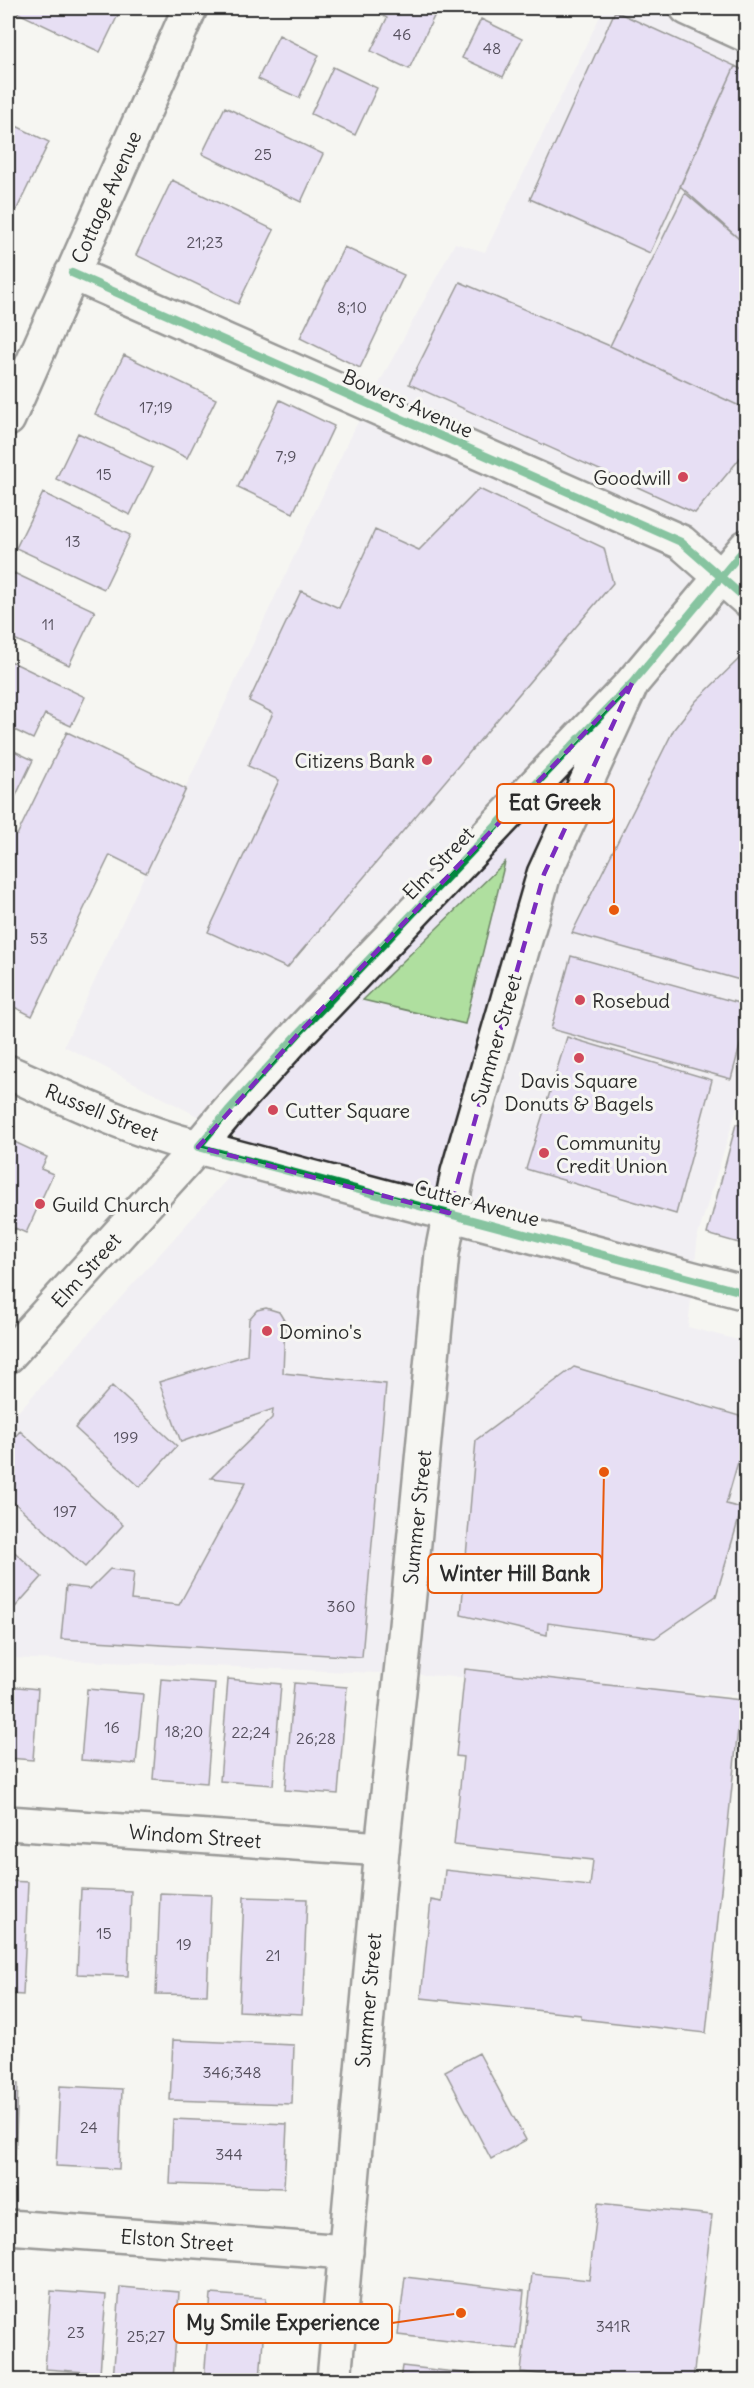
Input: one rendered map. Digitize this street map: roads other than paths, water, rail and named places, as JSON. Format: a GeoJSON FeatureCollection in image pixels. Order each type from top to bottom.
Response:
{"type":"FeatureCollection","features":[{"type":"Feature","properties":{"kind":"main road","name":"Cottage Avenue"},"geometry":{"type":"LineString","coordinates":[[8,419],[190,8]]}},
{"type":"Feature","properties":{"kind":"main road"},"geometry":{"type":"LineString","coordinates":[[687,8],[747,35]]}},
{"type":"Feature","properties":{"kind":"main road","name":"Bowers Avenue"},"geometry":{"type":"LineString","coordinates":[[72,273],[681,542],[747,599]]}},
{"type":"Feature","properties":{"kind":"main road","name":"Elm Street"},"geometry":{"type":"LineString","coordinates":[[8,1356],[298,1034],[632,683],[747,547]]}},
{"type":"Feature","properties":{"kind":"main road","name":"Summer Street"},"geometry":{"type":"LineString","coordinates":[[334,2380],[382,1849],[442,1253],[449,1213],[458,1172],[544,874],[632,683]]}},
{"type":"Feature","properties":{"kind":"main road","name":"Russell Street"},"geometry":{"type":"LineString","coordinates":[[8,1072],[110,1118],[156,1136],[198,1147]]}},
{"type":"Feature","properties":{"kind":"main road","name":"Cutter Avenue"},"geometry":{"type":"LineString","coordinates":[[198,1147],[747,1293]]}},
{"type":"Feature","properties":{"kind":"main road","name":"Windom Street"},"geometry":{"type":"LineString","coordinates":[[8,1824],[382,1849]]}},
{"type":"Feature","properties":{"kind":"main road","name":"Elston Street"},"geometry":{"type":"LineString","coordinates":[[8,2227],[346,2252]]}},
{"type":"Feature","properties":{"kind":"place","name":"Goodwill"},"geometry":{"type":"Point","coordinates":[683,477]}},
{"type":"Feature","properties":{"kind":"place","name":"Citizens Bank"},"geometry":{"type":"Point","coordinates":[427,760]}},
{"type":"Feature","properties":{"kind":"place","name":"Eat Greek"},"geometry":{"type":"Point","coordinates":[614,910]}},
{"type":"Feature","properties":{"kind":"place","name":"Rosebud"},"geometry":{"type":"Point","coordinates":[580,1000]}},
{"type":"Feature","properties":{"kind":"place","name":"Davis Square Donuts & Bagels"},"geometry":{"type":"Point","coordinates":[579,1058]}},
{"type":"Feature","properties":{"kind":"place","name":"Cutter Square"},"geometry":{"type":"Point","coordinates":[273,1110]}},
{"type":"Feature","properties":{"kind":"place","name":"Community Credit Union"},"geometry":{"type":"Point","coordinates":[544,1153]}},
{"type":"Feature","properties":{"kind":"place","name":"Guild Church"},"geometry":{"type":"Point","coordinates":[40,1204]}},
{"type":"Feature","properties":{"kind":"place","name":"Domino's"},"geometry":{"type":"Point","coordinates":[267,1331]}},
{"type":"Feature","properties":{"kind":"place","name":"Winter Hill Bank"},"geometry":{"type":"Point","coordinates":[604,1472]}},
{"type":"Feature","properties":{"kind":"place","name":"My Smile Experience"},"geometry":{"type":"Point","coordinates":[461,2313]}}]}
